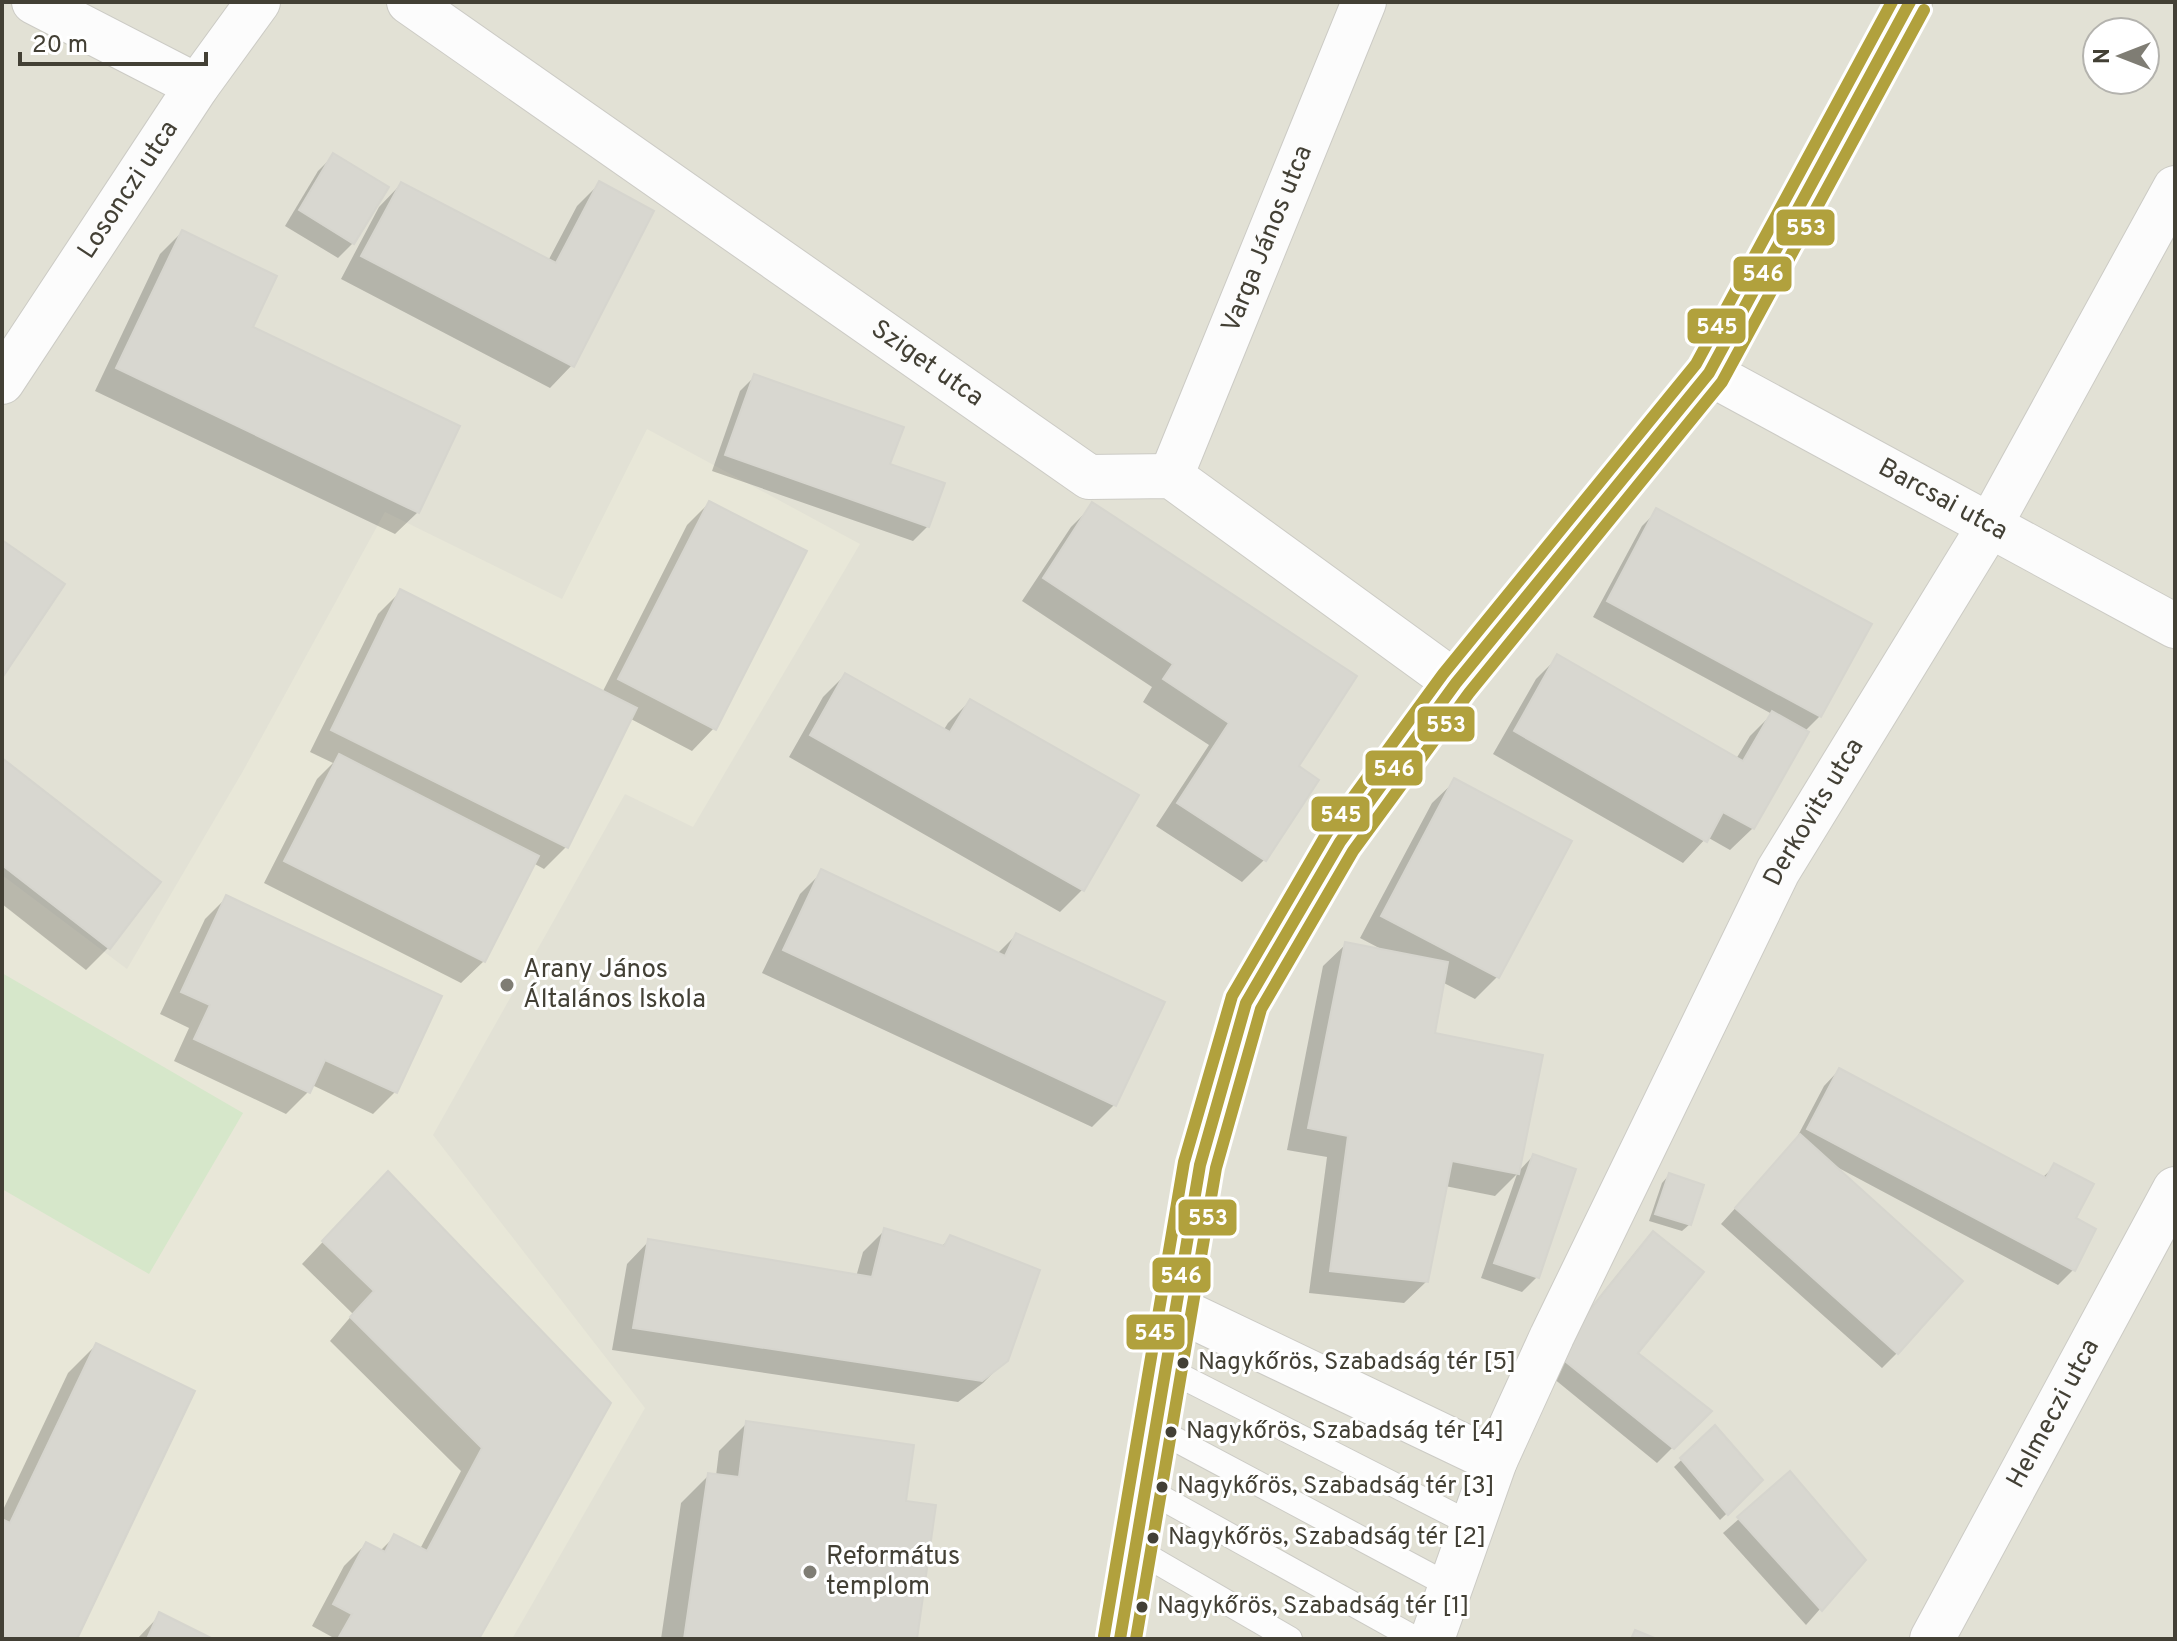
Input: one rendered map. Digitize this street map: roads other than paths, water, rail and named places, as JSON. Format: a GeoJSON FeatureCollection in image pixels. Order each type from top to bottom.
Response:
{"type":"FeatureCollection","features":[{"type":"Feature","properties":{"kind":"main road"},"geometry":{"type":"LineString","coordinates":[[1129,1635],[1135,1549],[1200,1165],[1246,1003],[1340,842],[1456,683],[1709,373],[1910,2]]}},
{"type":"Feature","properties":{"kind":"street"},"geometry":{"type":"LineString","coordinates":[[34,2],[197,86]]}},
{"type":"Feature","properties":{"kind":"street","name":"Losonczi utca"},"geometry":{"type":"LineString","coordinates":[[2,382],[197,86],[258,2]]}},
{"type":"Feature","properties":{"kind":"street","name":"Sziget utca"},"geometry":{"type":"LineString","coordinates":[[409,2],[1089,477],[1171,476]]}},
{"type":"Feature","properties":{"kind":"street","name":"Varga János utca"},"geometry":{"type":"LineString","coordinates":[[1171,476],[1364,2]]}},
{"type":"Feature","properties":{"kind":"street","name":"Derkovits utca"},"geometry":{"type":"LineString","coordinates":[[1432,1639],[1495,1461],[1552,1336],[1778,871],[1990,525],[2175,188]]}},
{"type":"Feature","properties":{"kind":"street","name":"Barcsai utca"},"geometry":{"type":"LineString","coordinates":[[1709,373],[2175,626]]}},
{"type":"Feature","properties":{"kind":"street"},"geometry":{"type":"LineString","coordinates":[[1171,476],[1456,683]]}},
{"type":"Feature","properties":{"kind":"street","name":"Helmeczi utca"},"geometry":{"type":"LineString","coordinates":[[1932,1639],[2175,1189]]}},
{"type":"Feature","properties":{"kind":"street"},"geometry":{"type":"LineString","coordinates":[[1177,1309],[1495,1461]]}},
{"type":"Feature","properties":{"kind":"lane"},"geometry":{"type":"LineString","coordinates":[[1167,1369],[1473,1525]]}},
{"type":"Feature","properties":{"kind":"lane"},"geometry":{"type":"LineString","coordinates":[[1156,1429],[1450,1586]]}},
{"type":"Feature","properties":{"kind":"lane"},"geometry":{"type":"LineString","coordinates":[[1146,1489],[1416,1639]]}},
{"type":"Feature","properties":{"kind":"lane"},"geometry":{"type":"LineString","coordinates":[[1135,1549],[1290,1639]]}},
{"type":"Feature","properties":{"kind":"place","name":"Arany János Általános Iskola"},"geometry":{"type":"Point","coordinates":[507,985]}},
{"type":"Feature","properties":{"kind":"place","name":"Nagykőrös, Szabadság tér [5]"},"geometry":{"type":"Point","coordinates":[1183,1363]}},
{"type":"Feature","properties":{"kind":"place","name":"Nagykőrös, Szabadság tér [4]"},"geometry":{"type":"Point","coordinates":[1171,1432]}},
{"type":"Feature","properties":{"kind":"place","name":"Nagykőrös, Szabadság tér [3]"},"geometry":{"type":"Point","coordinates":[1162,1487]}},
{"type":"Feature","properties":{"kind":"place","name":"Nagykőrös, Szabadság tér [2]"},"geometry":{"type":"Point","coordinates":[1153,1538]}},
{"type":"Feature","properties":{"kind":"place","name":"Református templom"},"geometry":{"type":"Point","coordinates":[810,1572]}},
{"type":"Feature","properties":{"kind":"place","name":"Nagykőrös, Szabadság tér [1]"},"geometry":{"type":"Point","coordinates":[1142,1607]}}]}
